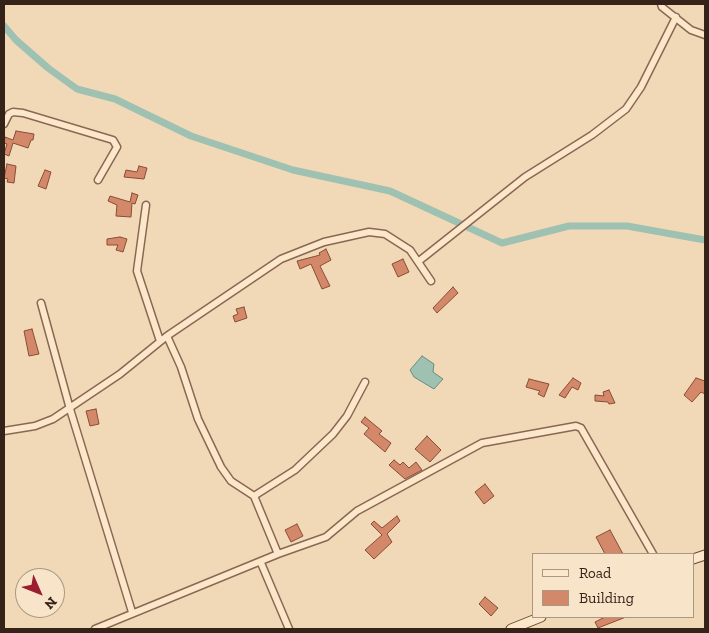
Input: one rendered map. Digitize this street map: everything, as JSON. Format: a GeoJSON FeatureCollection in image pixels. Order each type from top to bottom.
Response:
{"type":"FeatureCollection","features":[{"type":"Feature","properties":{"kind":"main road"},"geometry":{"type":"LineString","coordinates":[[511,629],[538,618]]}},
{"type":"Feature","properties":{"kind":"street"},"geometry":{"type":"LineString","coordinates":[[662,4],[662,7],[691,30],[705,35]]}},
{"type":"Feature","properties":{"kind":"street"},"geometry":{"type":"LineString","coordinates":[[419,261],[525,177],[592,134],[626,109],[641,87],[676,17]]}},
{"type":"Feature","properties":{"kind":"street"},"geometry":{"type":"LineString","coordinates":[[4,124],[9,114],[13,112],[23,113],[114,140],[117,147],[98,180]]}},
{"type":"Feature","properties":{"kind":"street"},"geometry":{"type":"LineString","coordinates":[[146,205],[137,271],[160,341]]}},
{"type":"Feature","properties":{"kind":"street"},"geometry":{"type":"LineString","coordinates":[[4,431],[35,426],[53,419],[70,409],[120,374],[167,336],[281,259],[324,242],[369,232],[385,234],[410,250],[431,281]]}},
{"type":"Feature","properties":{"kind":"street"},"geometry":{"type":"LineString","coordinates":[[41,303],[70,409],[132,612]]}},
{"type":"Feature","properties":{"kind":"street"},"geometry":{"type":"LineString","coordinates":[[167,336],[181,367],[198,419],[221,467],[231,481],[254,496],[278,554]]}},
{"type":"Feature","properties":{"kind":"street"},"geometry":{"type":"LineString","coordinates":[[254,496],[295,470],[333,434],[347,416],[365,382]]}},
{"type":"Feature","properties":{"kind":"street"},"geometry":{"type":"LineString","coordinates":[[96,629],[132,612],[326,537],[357,511],[482,443],[576,426],[581,428],[652,553]]}},
{"type":"Feature","properties":{"kind":"street"},"geometry":{"type":"LineString","coordinates":[[261,563],[289,629]]}},
{"type":"Feature","properties":{"kind":"shaded area"},"geometry":{"type":"Polygon","coordinates":[[[422,356],[434,364],[433,372],[443,379],[434,389],[414,377],[410,370],[422,356]]]}},
{"type":"Feature","properties":{"kind":"building"},"geometry":{"type":"Polygon","coordinates":[[[16,131],[34,134],[33,140],[31,140],[28,148],[13,143],[9,156],[4,154],[7,144],[4,143],[5,137],[13,140],[16,131]]]}},
{"type":"Feature","properties":{"kind":"building"},"geometry":{"type":"Polygon","coordinates":[[[7,164],[16,166],[14,183],[7,182],[8,179],[4,178],[7,164]]]}},
{"type":"Feature","properties":{"kind":"building"},"geometry":{"type":"Polygon","coordinates":[[[139,166],[147,168],[144,179],[124,177],[126,170],[137,172],[139,166]]]}},
{"type":"Feature","properties":{"kind":"building"},"geometry":{"type":"Polygon","coordinates":[[[45,170],[51,172],[46,189],[38,186],[45,170]]]}},
{"type":"Feature","properties":{"kind":"building"},"geometry":{"type":"Polygon","coordinates":[[[132,193],[138,195],[135,204],[132,203],[131,217],[116,216],[117,205],[108,201],[110,196],[130,202],[132,193]]]}},
{"type":"Feature","properties":{"kind":"building"},"geometry":{"type":"Polygon","coordinates":[[[120,237],[127,239],[123,252],[116,250],[118,245],[107,245],[107,239],[120,237]]]}},
{"type":"Feature","properties":{"kind":"building"},"geometry":{"type":"Polygon","coordinates":[[[326,249],[331,260],[320,266],[330,286],[322,289],[311,264],[300,269],[297,261],[320,255],[319,253],[326,249]]]}},
{"type":"Feature","properties":{"kind":"building"},"geometry":{"type":"Polygon","coordinates":[[[403,259],[409,272],[398,277],[392,264],[403,259]]]}},
{"type":"Feature","properties":{"kind":"building"},"geometry":{"type":"Polygon","coordinates":[[[453,287],[458,293],[437,313],[433,308],[453,287]]]}},
{"type":"Feature","properties":{"kind":"building"},"geometry":{"type":"Polygon","coordinates":[[[244,307],[247,318],[235,322],[233,316],[238,314],[236,309],[244,307]]]}},
{"type":"Feature","properties":{"kind":"building"},"geometry":{"type":"Polygon","coordinates":[[[32,329],[39,354],[29,356],[24,331],[32,329]]]}},
{"type":"Feature","properties":{"kind":"building"},"geometry":{"type":"Polygon","coordinates":[[[573,378],[581,383],[578,390],[572,387],[565,398],[559,395],[573,378]]]}},
{"type":"Feature","properties":{"kind":"building"},"geometry":{"type":"Polygon","coordinates":[[[696,378],[705,381],[705,394],[701,392],[692,402],[684,395],[696,378]]]}},
{"type":"Feature","properties":{"kind":"building"},"geometry":{"type":"Polygon","coordinates":[[[529,379],[549,384],[544,397],[538,394],[540,391],[526,387],[529,379]]]}},
{"type":"Feature","properties":{"kind":"building"},"geometry":{"type":"Polygon","coordinates":[[[609,390],[615,403],[609,404],[608,402],[595,401],[595,395],[604,396],[603,392],[609,390]]]}},
{"type":"Feature","properties":{"kind":"building"},"geometry":{"type":"Polygon","coordinates":[[[96,409],[99,424],[90,426],[86,411],[96,409]]]}},
{"type":"Feature","properties":{"kind":"building"},"geometry":{"type":"Polygon","coordinates":[[[365,417],[382,431],[379,434],[391,443],[385,452],[364,434],[369,428],[361,422],[365,417]]]}},
{"type":"Feature","properties":{"kind":"building"},"geometry":{"type":"Polygon","coordinates":[[[427,436],[441,450],[430,462],[415,449],[427,436]]]}},
{"type":"Feature","properties":{"kind":"building"},"geometry":{"type":"Polygon","coordinates":[[[394,460],[400,465],[403,462],[409,468],[416,462],[422,470],[405,479],[389,465],[394,460]]]}},
{"type":"Feature","properties":{"kind":"building"},"geometry":{"type":"Polygon","coordinates":[[[485,484],[494,496],[484,504],[475,492],[485,484]]]}},
{"type":"Feature","properties":{"kind":"building"},"geometry":{"type":"Polygon","coordinates":[[[397,516],[400,521],[387,534],[392,542],[374,559],[365,550],[382,535],[371,524],[374,521],[382,528],[397,516]]]}},
{"type":"Feature","properties":{"kind":"building"},"geometry":{"type":"Polygon","coordinates":[[[297,524],[303,536],[291,542],[285,530],[297,524]]]}},
{"type":"Feature","properties":{"kind":"building"},"geometry":{"type":"Polygon","coordinates":[[[610,530],[622,553],[604,553],[596,537],[610,530]]]}},
{"type":"Feature","properties":{"kind":"building"},"geometry":{"type":"Polygon","coordinates":[[[485,597],[498,608],[491,616],[479,604],[485,597]]]}},
{"type":"Feature","properties":{"kind":"building"},"geometry":{"type":"Polygon","coordinates":[[[603,618],[623,618],[598,628],[595,622],[603,618]]]}},
{"type":"Feature","properties":{"kind":"waterway"},"geometry":{"type":"LineString","coordinates":[[4,26],[16,40],[48,68],[77,89],[115,99],[191,136],[293,170],[390,191],[502,243],[569,226],[627,226],[705,240]]}}]}
